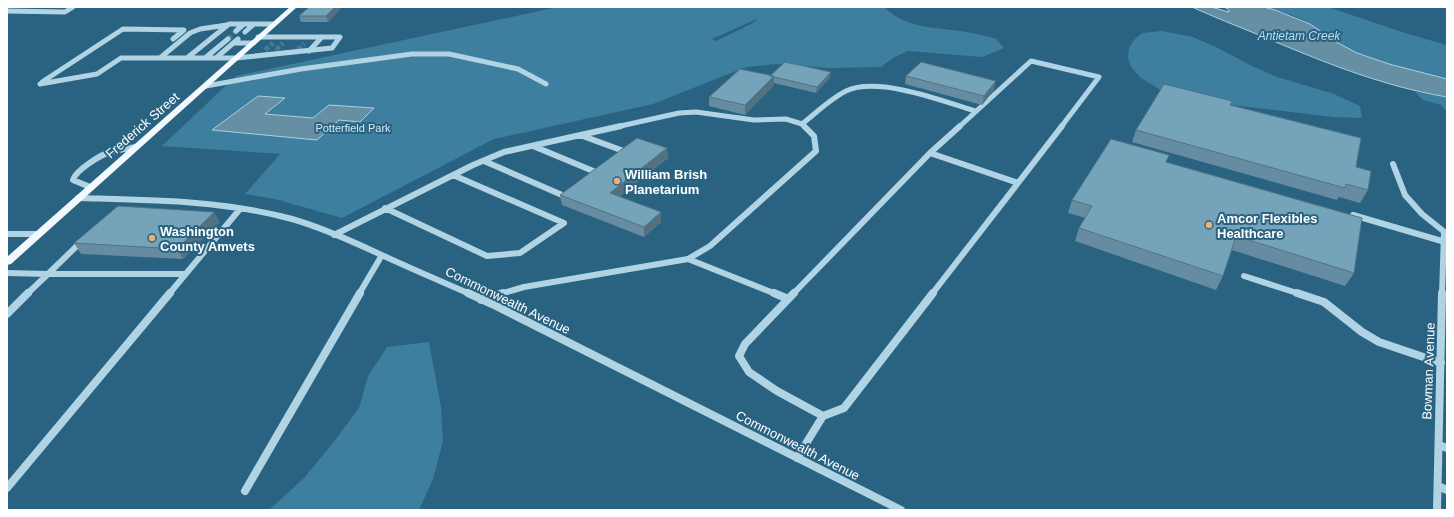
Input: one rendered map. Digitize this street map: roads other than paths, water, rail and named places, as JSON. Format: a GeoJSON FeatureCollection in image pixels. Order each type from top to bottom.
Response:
{"type":"FeatureCollection","features":[{"type":"Feature","properties":{"kind":"main road","name":"Frederick Street"},"geometry":{"type":"LineString","coordinates":[[7,262],[206,86],[258,37],[294,7]]}},
{"type":"Feature","properties":{"kind":"street"},"geometry":{"type":"LineString","coordinates":[[7,11],[65,12],[73,7]]}},
{"type":"Feature","properties":{"kind":"street"},"geometry":{"type":"LineString","coordinates":[[160,58],[190,34],[200,29],[229,24],[273,24]]}},
{"type":"Feature","properties":{"kind":"street"},"geometry":{"type":"LineString","coordinates":[[187,58],[229,24]]}},
{"type":"Feature","properties":{"kind":"street"},"geometry":{"type":"LineString","coordinates":[[236,31],[244,24]]}},
{"type":"Feature","properties":{"kind":"street"},"geometry":{"type":"LineString","coordinates":[[246,32],[254,24]]}},
{"type":"Feature","properties":{"kind":"street"},"geometry":{"type":"LineString","coordinates":[[173,39],[184,30],[123,29],[40,84],[97,74],[121,58],[236,58],[271,55],[332,48],[340,37],[258,37]]}},
{"type":"Feature","properties":{"kind":"street"},"geometry":{"type":"LineString","coordinates":[[273,43],[279,37]]}},
{"type":"Feature","properties":{"kind":"street"},"geometry":{"type":"LineString","coordinates":[[284,43],[290,37]]}},
{"type":"Feature","properties":{"kind":"street"},"geometry":{"type":"LineString","coordinates":[[304,43],[310,37]]}},
{"type":"Feature","properties":{"kind":"street"},"geometry":{"type":"LineString","coordinates":[[309,51],[322,37]]}},
{"type":"Feature","properties":{"kind":"street"},"geometry":{"type":"LineString","coordinates":[[205,58],[228,38]]}},
{"type":"Feature","properties":{"kind":"street"},"geometry":{"type":"LineString","coordinates":[[216,58],[238,39]]}},
{"type":"Feature","properties":{"kind":"street"},"geometry":{"type":"LineString","coordinates":[[233,43],[253,43]]}},
{"type":"Feature","properties":{"kind":"street"},"geometry":{"type":"LineString","coordinates":[[260,56],[265,50]]}},
{"type":"Feature","properties":{"kind":"street"},"geometry":{"type":"LineString","coordinates":[[271,55],[276,50]]}},
{"type":"Feature","properties":{"kind":"street"},"geometry":{"type":"LineString","coordinates":[[206,86],[301,69],[412,54],[449,54],[518,69],[546,84]]}},
{"type":"Feature","properties":{"kind":"street"},"geometry":{"type":"LineString","coordinates":[[797,458],[823,416],[844,408],[1099,77],[1031,60],[930,153],[745,344],[739,356],[749,372],[777,391],[823,416]]}},
{"type":"Feature","properties":{"kind":"street"},"geometry":{"type":"LineString","coordinates":[[802,124],[847,90],[867,85],[895,88],[975,111]]}},
{"type":"Feature","properties":{"kind":"street"},"geometry":{"type":"LineString","coordinates":[[334,235],[385,208],[504,152],[679,113],[696,112],[754,120],[786,119],[802,124],[814,136],[816,150],[710,246],[688,259],[524,287],[481,300]]}},
{"type":"Feature","properties":{"kind":"street"},"geometry":{"type":"LineString","coordinates":[[580,135],[629,153]]}},
{"type":"Feature","properties":{"kind":"street"},"geometry":{"type":"LineString","coordinates":[[533,146],[598,173]]}},
{"type":"Feature","properties":{"kind":"street"},"geometry":{"type":"LineString","coordinates":[[90,188],[74,180],[74,176],[90,163],[110,152],[136,147]]}},
{"type":"Feature","properties":{"kind":"street"},"geometry":{"type":"LineString","coordinates":[[930,153],[1018,183]]}},
{"type":"Feature","properties":{"kind":"street"},"geometry":{"type":"LineString","coordinates":[[484,161],[562,195]]}},
{"type":"Feature","properties":{"kind":"street"},"geometry":{"type":"LineString","coordinates":[[1393,164],[1405,195],[1445,236]]}},
{"type":"Feature","properties":{"kind":"street"},"geometry":{"type":"LineString","coordinates":[[385,208],[486,256],[520,253],[564,223],[453,175]]}},
{"type":"Feature","properties":{"kind":"street","name":"Commonwealth Avenue"},"geometry":{"type":"LineString","coordinates":[[78,198],[122,202],[172,201],[240,209],[292,219],[382,255],[481,300],[901,510]]}},
{"type":"Feature","properties":{"kind":"street"},"geometry":{"type":"LineString","coordinates":[[7,488],[240,209]]}},
{"type":"Feature","properties":{"kind":"street"},"geometry":{"type":"LineString","coordinates":[[1345,213],[1445,236]]}},
{"type":"Feature","properties":{"kind":"street"},"geometry":{"type":"LineString","coordinates":[[7,234],[38,234]]}},
{"type":"Feature","properties":{"kind":"street","name":"Bowman Avenue"},"geometry":{"type":"LineString","coordinates":[[1437,510],[1442,488],[1443,447],[1441,364],[1445,236]]}},
{"type":"Feature","properties":{"kind":"street"},"geometry":{"type":"LineString","coordinates":[[7,314],[86,237]]}},
{"type":"Feature","properties":{"kind":"street"},"geometry":{"type":"LineString","coordinates":[[245,491],[382,255]]}},
{"type":"Feature","properties":{"kind":"street"},"geometry":{"type":"LineString","coordinates":[[688,259],[788,299]]}},
{"type":"Feature","properties":{"kind":"street"},"geometry":{"type":"LineString","coordinates":[[7,273],[185,274]]}},
{"type":"Feature","properties":{"kind":"street"},"geometry":{"type":"LineString","coordinates":[[1244,276],[1324,302],[1362,332],[1379,342],[1441,364]]}},
{"type":"Feature","properties":{"kind":"water","name":"Antietam Creek"},"geometry":{"type":"Polygon","coordinates":[[[1192,7],[1211,7],[1229,12],[1228,9],[1223,7],[1264,7],[1275,10],[1310,24],[1338,43],[1357,53],[1389,64],[1447,79],[1447,97],[1398,86],[1352,72],[1192,7]]]}},
{"type":"Feature","properties":{"kind":"water"},"geometry":{"type":"Polygon","coordinates":[[[258,96],[285,98],[265,114],[313,118],[329,105],[374,108],[360,122],[339,120],[317,140],[212,130],[258,96]]]}},
{"type":"Feature","properties":{"kind":"tunnel"},"geometry":{"type":"LineString","coordinates":[[228,39],[236,31]]}},
{"type":"Feature","properties":{"kind":"tunnel"},"geometry":{"type":"LineString","coordinates":[[265,50],[273,43]]}},
{"type":"Feature","properties":{"kind":"tunnel"},"geometry":{"type":"LineString","coordinates":[[276,50],[283,43]]}},
{"type":"Feature","properties":{"kind":"tunnel"},"geometry":{"type":"LineString","coordinates":[[298,50],[304,43]]}},
{"type":"Feature","properties":{"kind":"place","name":"William Brish Planetarium"},"geometry":{"type":"Point","coordinates":[617,181]}},
{"type":"Feature","properties":{"kind":"place","name":"Amcor Flexibles Healthcare"},"geometry":{"type":"Point","coordinates":[1209,225]}},
{"type":"Feature","properties":{"kind":"place","name":"Washington County Amvets"},"geometry":{"type":"Point","coordinates":[152,238]}},
{"type":"Feature","properties":{"kind":"park label","name":"Potterfield Park"},"geometry":{"type":"Point","coordinates":[353,128]}}]}
